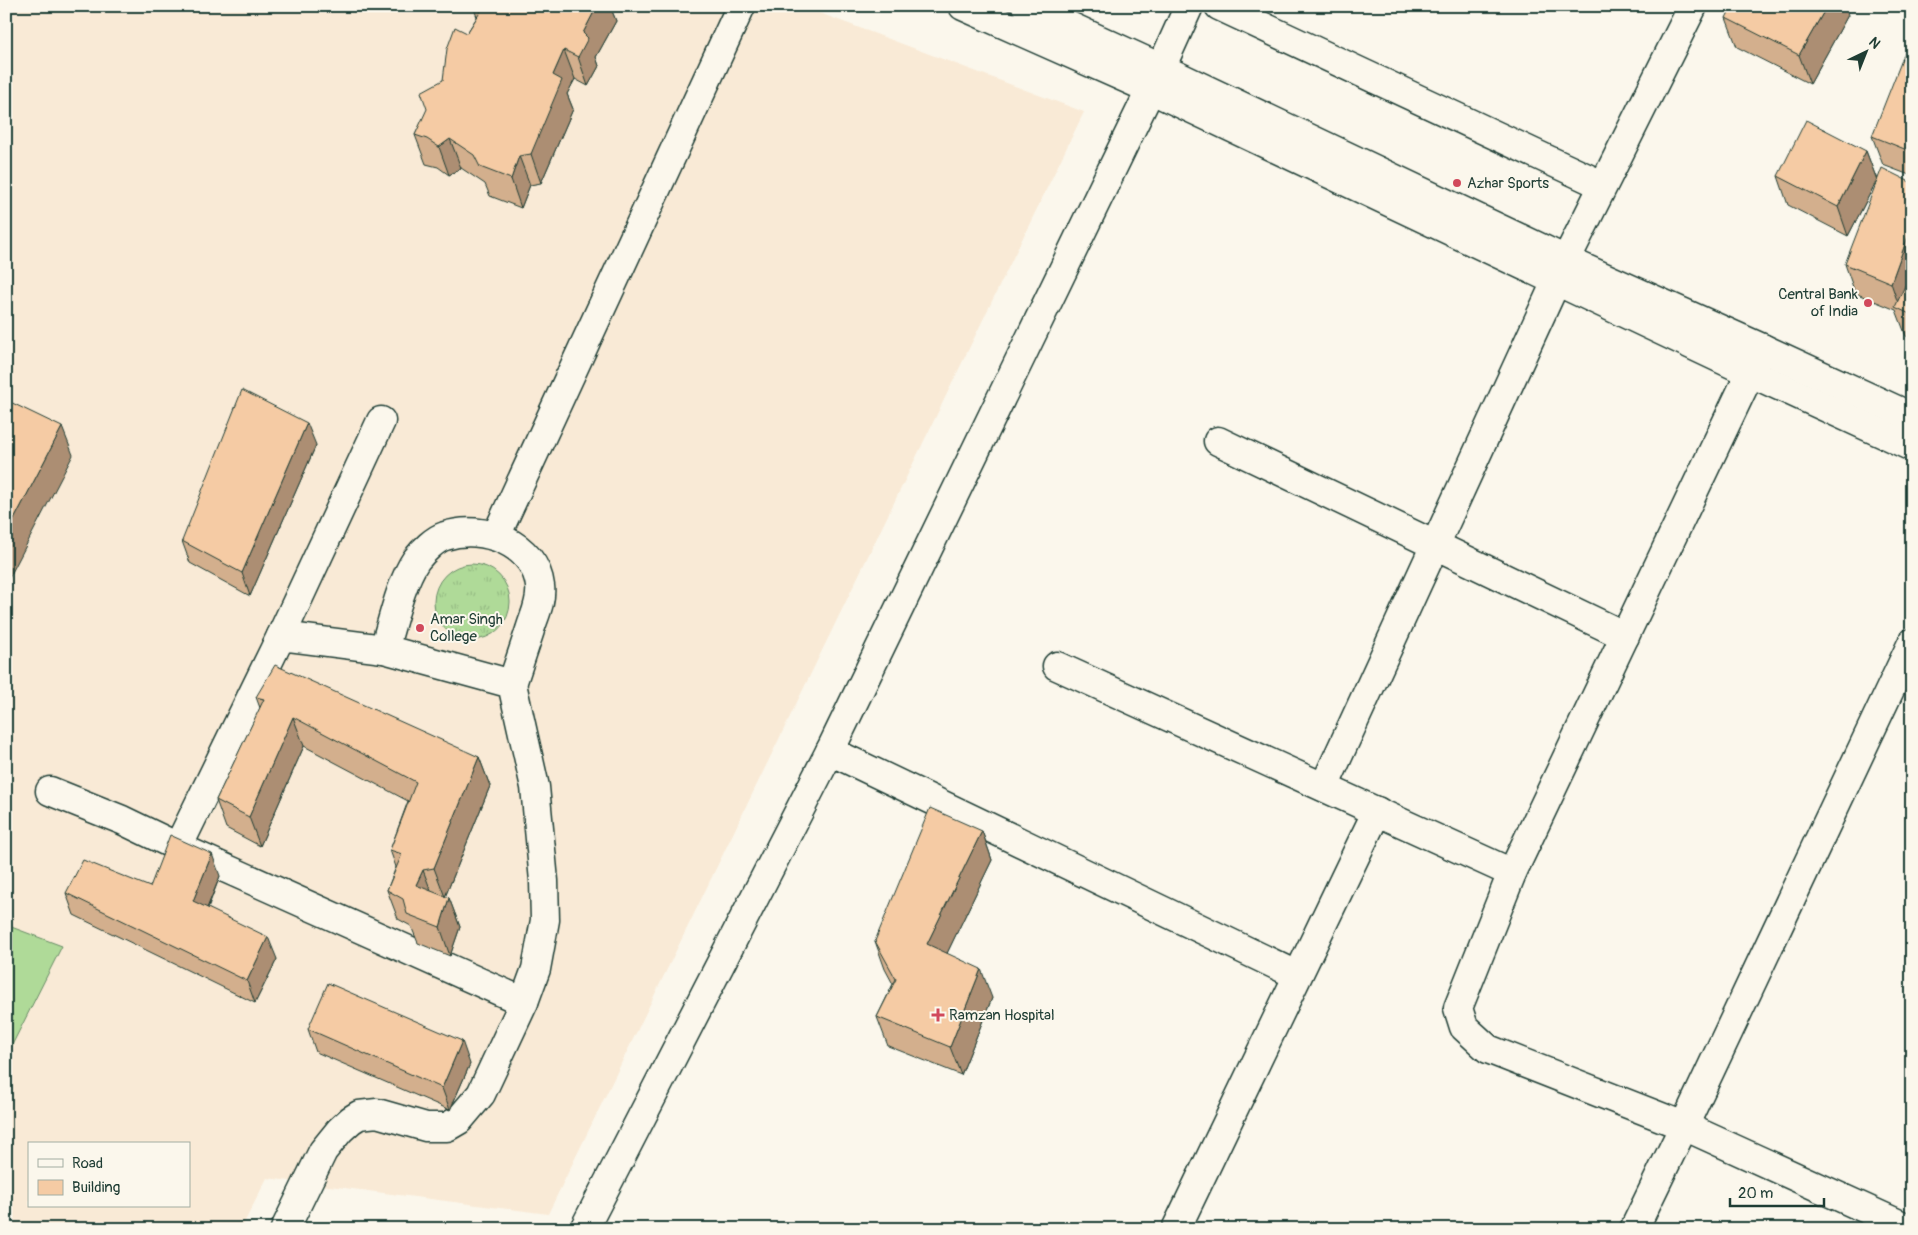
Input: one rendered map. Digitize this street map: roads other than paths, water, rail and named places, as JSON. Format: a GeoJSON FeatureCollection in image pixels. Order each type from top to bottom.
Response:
{"type":"FeatureCollection","features":[{"type":"Feature","properties":{"kind":"street"},"geometry":{"type":"LineString","coordinates":[[496,536],[742,6]]}},
{"type":"Feature","properties":{"kind":"street"},"geometry":{"type":"LineString","coordinates":[[963,6],[1156,78]]}},
{"type":"Feature","properties":{"kind":"street"},"geometry":{"type":"LineString","coordinates":[[1026,6],[1156,78],[1561,270],[1750,373],[1912,447]]}},
{"type":"Feature","properties":{"kind":"street"},"geometry":{"type":"LineString","coordinates":[[584,1229],[830,751],[1156,78],[1189,6]]}},
{"type":"Feature","properties":{"kind":"street"},"geometry":{"type":"LineString","coordinates":[[1219,6],[1602,185]]}},
{"type":"Feature","properties":{"kind":"street"},"geometry":{"type":"LineString","coordinates":[[1324,787],[1561,270],[1693,6]]}},
{"type":"Feature","properties":{"kind":"street"},"geometry":{"type":"LineString","coordinates":[[1561,270],[1762,348],[1912,417]]}},
{"type":"Feature","properties":{"kind":"street"},"geometry":{"type":"LineString","coordinates":[[1762,348],[1512,872],[1458,1008],[1464,1027],[1488,1049],[1684,1126],[1910,1229]]}},
{"type":"Feature","properties":{"kind":"street"},"geometry":{"type":"LineString","coordinates":[[178,847],[381,421]]}},
{"type":"Feature","properties":{"kind":"street"},"geometry":{"type":"LineString","coordinates":[[1218,441],[1625,636]]}},
{"type":"Feature","properties":{"kind":"street"},"geometry":{"type":"LineString","coordinates":[[285,1229],[323,1151],[340,1130],[359,1115],[377,1113],[426,1127],[447,1127],[460,1120],[481,1094],[524,1002],[536,968],[545,920],[544,882],[536,788],[512,684],[540,602],[540,587],[536,571],[526,556],[512,544],[496,536],[479,532],[461,532],[443,536],[428,547],[416,560],[406,579],[384,649]]}},
{"type":"Feature","properties":{"kind":"street"},"geometry":{"type":"LineString","coordinates":[[280,636],[384,649],[512,684]]}},
{"type":"Feature","properties":{"kind":"street"},"geometry":{"type":"LineString","coordinates":[[1634,1229],[1912,643]]}},
{"type":"Feature","properties":{"kind":"street"},"geometry":{"type":"LineString","coordinates":[[1057,666],[1512,872]]}},
{"type":"Feature","properties":{"kind":"street"},"geometry":{"type":"LineString","coordinates":[[830,751],[1297,975]]}},
{"type":"Feature","properties":{"kind":"street"},"geometry":{"type":"LineString","coordinates":[[50,792],[122,820],[178,847],[524,1002]]}},
{"type":"Feature","properties":{"kind":"street"},"geometry":{"type":"LineString","coordinates":[[1176,1229],[1377,811]]}},
{"type":"Feature","properties":{"kind":"place","name":"Azhar Sports"},"geometry":{"type":"Point","coordinates":[1457,183]}},
{"type":"Feature","properties":{"kind":"place","name":"Central Bank of India"},"geometry":{"type":"Point","coordinates":[1868,303]}},
{"type":"Feature","properties":{"kind":"place","name":"Amar Singh College"},"geometry":{"type":"Point","coordinates":[420,628]}},
{"type":"Feature","properties":{"kind":"place","name":"Ramzan Hospital"},"geometry":{"type":"Point","coordinates":[938,1015]}}]}
